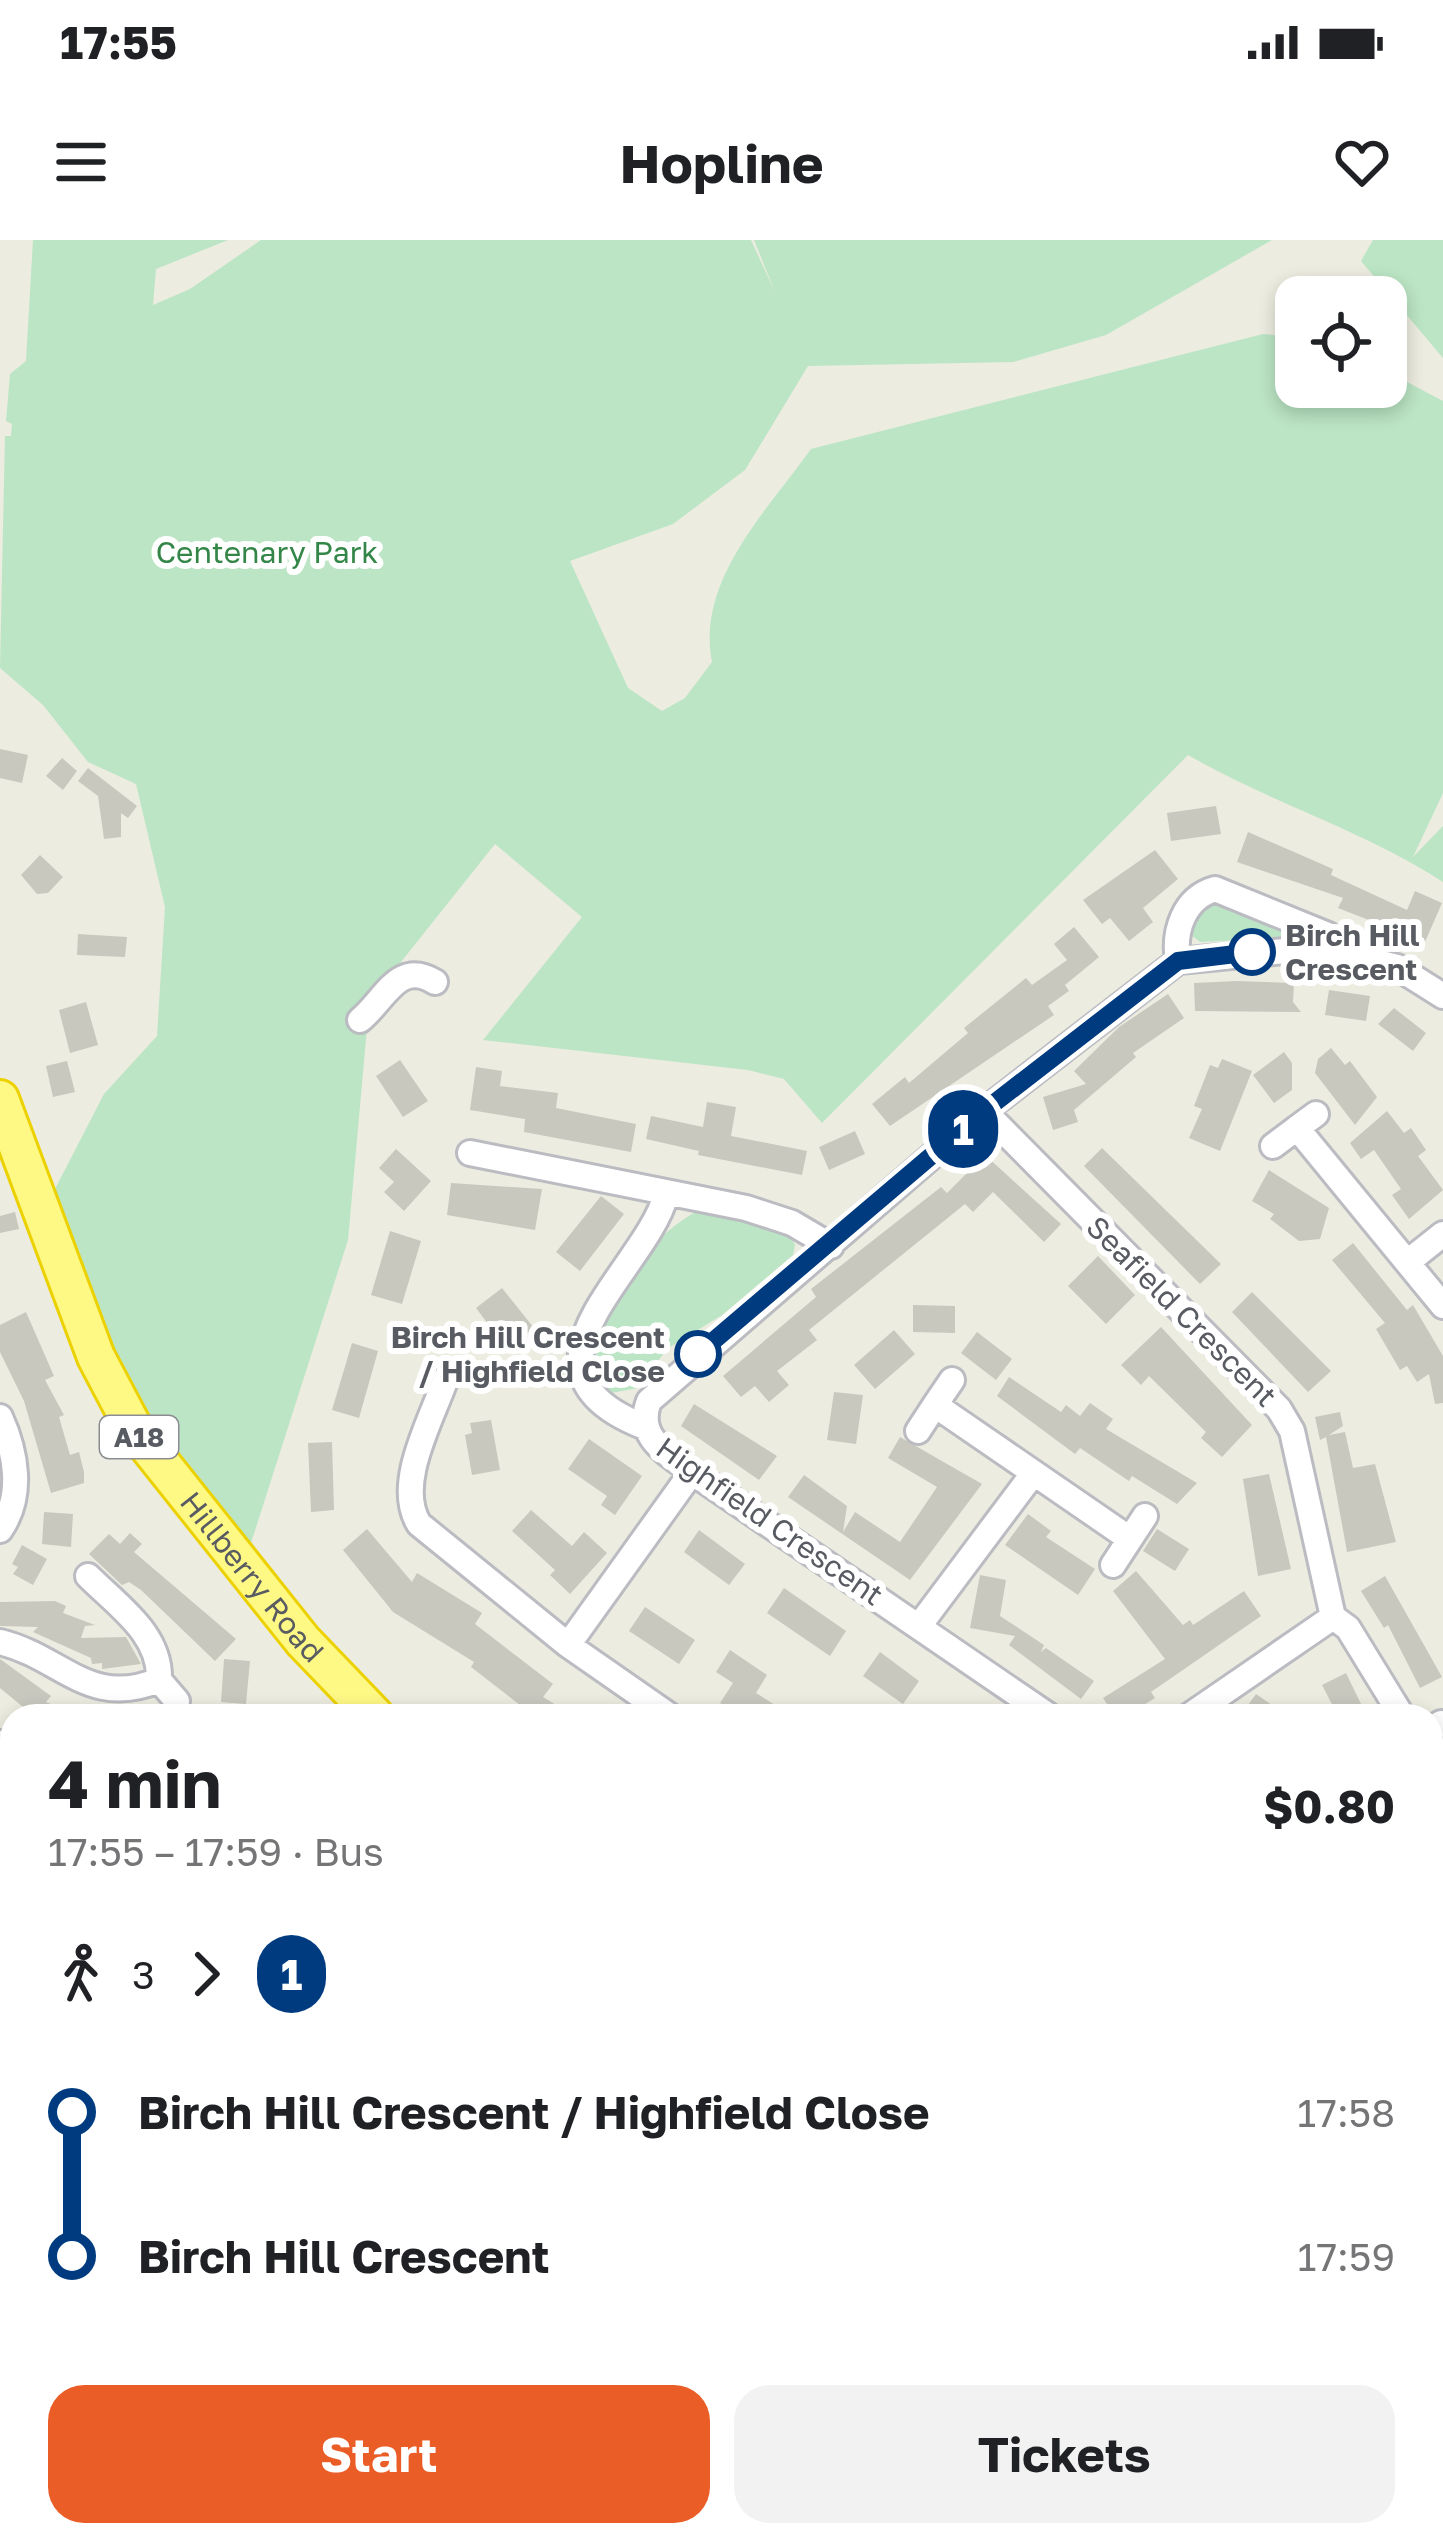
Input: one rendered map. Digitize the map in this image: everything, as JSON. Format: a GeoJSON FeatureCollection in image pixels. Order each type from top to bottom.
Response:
{"type":"FeatureCollection","features":[{"type":"Feature","properties":{"kind":"highway","name":"Hillberry Road"},"geometry":{"type":"LineString","coordinates":[[0,1099],[96,1357],[134,1429],[248,1575],[364,1704]]}},
{"type":"Feature","properties":{"kind":"street"},"geometry":{"type":"LineString","coordinates":[[1178,961],[1179,925],[1192,902],[1216,889],[1328,935],[1336,952]]}},
{"type":"Feature","properties":{"kind":"street"},"geometry":{"type":"LineString","coordinates":[[984,1111],[1178,961],[1285,951],[1336,952],[1397,968],[1443,996]]}},
{"type":"Feature","properties":{"kind":"street"},"geometry":{"type":"LineString","coordinates":[[360,1020],[400,976],[419,974],[435,982]]}},
{"type":"Feature","properties":{"kind":"street","name":"Highfield Crescent"},"geometry":{"type":"LineString","coordinates":[[984,1111],[665,1382],[649,1401],[645,1427],[651,1439],[692,1472],[1031,1704]]}},
{"type":"Feature","properties":{"kind":"street","name":"Seafield Crescent"},"geometry":{"type":"LineString","coordinates":[[984,1111],[1279,1409],[1292,1431],[1333,1617],[1348,1628],[1395,1704]]}},
{"type":"Feature","properties":{"kind":"street"},"geometry":{"type":"LineString","coordinates":[[1273,1146],[1306,1121],[1443,1306]]}},
{"type":"Feature","properties":{"kind":"street"},"geometry":{"type":"LineString","coordinates":[[470,1153],[746,1208],[804,1228],[830,1246]]}},
{"type":"Feature","properties":{"kind":"street"},"geometry":{"type":"LineString","coordinates":[[645,1427],[613,1412],[591,1389],[581,1360],[589,1316],[660,1219],[666,1194]]}},
{"type":"Feature","properties":{"kind":"street"},"geometry":{"type":"LineString","coordinates":[[1409,1261],[1443,1234]]}},
{"type":"Feature","properties":{"kind":"street"},"geometry":{"type":"LineString","coordinates":[[446,1378],[409,1487],[408,1507],[418,1524],[568,1645],[653,1704]]}},
{"type":"Feature","properties":{"kind":"street"},"geometry":{"type":"LineString","coordinates":[[918,1431],[952,1380]]}},
{"type":"Feature","properties":{"kind":"street"},"geometry":{"type":"LineString","coordinates":[[935,1405],[1130,1539]]}},
{"type":"Feature","properties":{"kind":"street"},"geometry":{"type":"LineString","coordinates":[[0,1417],[16,1466],[9,1516],[0,1530]]}},
{"type":"Feature","properties":{"kind":"street"},"geometry":{"type":"LineString","coordinates":[[568,1645],[692,1472]]}},
{"type":"Feature","properties":{"kind":"street"},"geometry":{"type":"LineString","coordinates":[[919,1627],[1032,1474]]}},
{"type":"Feature","properties":{"kind":"street"},"geometry":{"type":"LineString","coordinates":[[1113,1565],[1145,1516]]}},
{"type":"Feature","properties":{"kind":"street"},"geometry":{"type":"LineString","coordinates":[[88,1576],[145,1631],[160,1664],[159,1680],[177,1701]]}},
{"type":"Feature","properties":{"kind":"street"},"geometry":{"type":"LineString","coordinates":[[1206,1704],[1333,1617]]}},
{"type":"Feature","properties":{"kind":"street"},"geometry":{"type":"LineString","coordinates":[[0,1642],[105,1689],[134,1691],[159,1680]]}},
{"type":"Feature","properties":{"kind":"green space","name":"Centenary Park"},"geometry":{"type":"Polygon","coordinates":[[[33,240],[228,240],[156,269],[153,305],[190,289],[261,240],[751,240],[775,292],[754,240],[1272,240],[1106,335],[1013,362],[808,366],[745,470],[673,524],[570,561],[628,688],[662,711],[685,698],[712,662],[710,632],[725,575],[756,522],[811,449],[1263,334],[1275,335],[1275,408],[1407,408],[1407,382],[1443,401],[1443,793],[1413,857],[1443,826],[1443,882],[1381,847],[1188,755],[822,1123],[784,1079],[748,1070],[483,1040],[582,917],[495,844],[377,992],[368,1017],[348,1240],[250,1546],[160,1440],[120,1366],[55,1189],[104,1094],[157,1036],[165,907],[136,784],[88,762],[43,705],[0,668],[5,436],[11,436],[12,424],[6,421],[10,374],[26,361],[33,240]]]}},
{"type":"Feature","properties":{"kind":"green space"},"geometry":{"type":"Polygon","coordinates":[[[1373,240],[1443,240],[1443,358],[1407,315],[1407,276],[1374,276],[1361,261],[1373,240]]]}},
{"type":"Feature","properties":{"kind":"green space"},"geometry":{"type":"Polygon","coordinates":[[[1209,900],[1298,934],[1291,940],[1256,939],[1256,930],[1244,929],[1243,940],[1200,942],[1190,934],[1191,916],[1209,900]]]}},
{"type":"Feature","properties":{"kind":"green space"},"geometry":{"type":"Polygon","coordinates":[[[703,1208],[786,1230],[795,1245],[793,1255],[722,1315],[667,1349],[638,1388],[611,1393],[598,1370],[596,1344],[603,1316],[637,1262],[659,1239],[703,1208]]]}},
{"type":"Feature","properties":{"kind":"building"},"geometry":{"type":"Polygon","coordinates":[[[0,749],[28,755],[22,783],[0,778],[0,749]]]}},
{"type":"Feature","properties":{"kind":"building"},"geometry":{"type":"Polygon","coordinates":[[[62,758],[77,771],[63,790],[46,776],[62,758]]]}},
{"type":"Feature","properties":{"kind":"building"},"geometry":{"type":"Polygon","coordinates":[[[88,768],[137,806],[128,818],[121,813],[121,837],[104,839],[98,796],[78,781],[88,768]]]}},
{"type":"Feature","properties":{"kind":"building"},"geometry":{"type":"Polygon","coordinates":[[[1216,806],[1221,834],[1171,841],[1167,813],[1216,806]]]}},
{"type":"Feature","properties":{"kind":"building"},"geometry":{"type":"Polygon","coordinates":[[[1248,832],[1333,869],[1331,875],[1407,910],[1415,891],[1442,903],[1425,942],[1338,908],[1343,898],[1237,862],[1248,832]]]}},
{"type":"Feature","properties":{"kind":"building"},"geometry":{"type":"Polygon","coordinates":[[[1155,850],[1178,879],[1143,908],[1153,922],[1129,941],[1110,918],[1102,924],[1083,900],[1155,850]]]}},
{"type":"Feature","properties":{"kind":"building"},"geometry":{"type":"Polygon","coordinates":[[[40,855],[63,877],[48,893],[37,894],[21,875],[40,855]]]}},
{"type":"Feature","properties":{"kind":"building"},"geometry":{"type":"Polygon","coordinates":[[[1074,927],[1099,957],[1065,985],[1069,991],[1048,1006],[1054,1015],[890,1126],[872,1104],[905,1077],[909,1083],[968,1033],[964,1028],[1026,978],[1032,985],[1067,960],[1054,944],[1074,927]]]}},
{"type":"Feature","properties":{"kind":"building"},"geometry":{"type":"Polygon","coordinates":[[[78,934],[127,937],[125,957],[77,955],[78,934]]]}},
{"type":"Feature","properties":{"kind":"building"},"geometry":{"type":"Polygon","coordinates":[[[1194,983],[1294,983],[1293,1002],[1301,1012],[1195,1011],[1194,983]]]}},
{"type":"Feature","properties":{"kind":"building"},"geometry":{"type":"Polygon","coordinates":[[[1329,990],[1370,996],[1366,1021],[1325,1015],[1329,990]]]}},
{"type":"Feature","properties":{"kind":"building"},"geometry":{"type":"Polygon","coordinates":[[[1168,994],[1184,1018],[1133,1053],[1136,1057],[1074,1110],[1078,1122],[1053,1130],[1043,1097],[1086,1084],[1074,1071],[1119,1027],[1168,994]]]}},
{"type":"Feature","properties":{"kind":"building"},"geometry":{"type":"Polygon","coordinates":[[[86,1002],[98,1045],[70,1053],[59,1010],[86,1002]]]}},
{"type":"Feature","properties":{"kind":"building"},"geometry":{"type":"Polygon","coordinates":[[[1394,1008],[1426,1033],[1413,1051],[1378,1024],[1394,1008]]]}},
{"type":"Feature","properties":{"kind":"building"},"geometry":{"type":"Polygon","coordinates":[[[1331,1048],[1345,1065],[1350,1061],[1377,1097],[1355,1125],[1315,1073],[1318,1059],[1331,1048]]]}},
{"type":"Feature","properties":{"kind":"building"},"geometry":{"type":"Polygon","coordinates":[[[1284,1052],[1292,1063],[1292,1090],[1274,1103],[1253,1075],[1284,1052]]]}},
{"type":"Feature","properties":{"kind":"building"},"geometry":{"type":"Polygon","coordinates":[[[1222,1059],[1252,1071],[1220,1151],[1189,1138],[1202,1109],[1194,1106],[1210,1065],[1218,1068],[1222,1059]]]}},
{"type":"Feature","properties":{"kind":"building"},"geometry":{"type":"Polygon","coordinates":[[[400,1060],[428,1101],[403,1117],[376,1076],[400,1060]]]}},
{"type":"Feature","properties":{"kind":"building"},"geometry":{"type":"Polygon","coordinates":[[[67,1061],[75,1092],[53,1097],[46,1066],[67,1061]]]}},
{"type":"Feature","properties":{"kind":"building"},"geometry":{"type":"Polygon","coordinates":[[[476,1067],[502,1071],[500,1086],[558,1093],[556,1108],[636,1124],[631,1152],[524,1132],[525,1119],[470,1110],[476,1067]]]}},
{"type":"Feature","properties":{"kind":"building"},"geometry":{"type":"Polygon","coordinates":[[[707,1102],[736,1107],[731,1136],[807,1151],[802,1175],[698,1155],[699,1151],[646,1139],[651,1116],[703,1127],[707,1102]]]}},
{"type":"Feature","properties":{"kind":"building"},"geometry":{"type":"Polygon","coordinates":[[[1387,1111],[1404,1133],[1411,1128],[1426,1150],[1418,1156],[1443,1190],[1409,1219],[1392,1195],[1401,1189],[1374,1150],[1361,1159],[1350,1143],[1387,1111]]]}},
{"type":"Feature","properties":{"kind":"building"},"geometry":{"type":"Polygon","coordinates":[[[855,1131],[865,1154],[829,1170],[819,1147],[855,1131]]]}},
{"type":"Feature","properties":{"kind":"building"},"geometry":{"type":"Polygon","coordinates":[[[1102,1148],[1221,1264],[1200,1284],[1084,1166],[1102,1148]]]}},
{"type":"Feature","properties":{"kind":"building"},"geometry":{"type":"Polygon","coordinates":[[[396,1149],[431,1181],[404,1211],[384,1192],[394,1182],[379,1168],[396,1149]]]}},
{"type":"Feature","properties":{"kind":"building"},"geometry":{"type":"Polygon","coordinates":[[[985,1155],[1061,1224],[1044,1242],[993,1192],[973,1212],[965,1204],[809,1330],[817,1340],[777,1371],[789,1385],[769,1402],[755,1386],[741,1397],[723,1376],[816,1297],[811,1289],[941,1187],[947,1193],[985,1155]]]}},
{"type":"Feature","properties":{"kind":"building"},"geometry":{"type":"Polygon","coordinates":[[[1269,1170],[1329,1208],[1320,1239],[1299,1241],[1270,1219],[1274,1214],[1252,1201],[1269,1170]]]}},
{"type":"Feature","properties":{"kind":"building"},"geometry":{"type":"Polygon","coordinates":[[[451,1183],[542,1189],[535,1230],[447,1215],[451,1183]]]}},
{"type":"Feature","properties":{"kind":"building"},"geometry":{"type":"Polygon","coordinates":[[[601,1196],[624,1214],[580,1271],[556,1252],[601,1196]]]}},
{"type":"Feature","properties":{"kind":"building"},"geometry":{"type":"Polygon","coordinates":[[[15,1212],[19,1229],[0,1233],[0,1216],[15,1212]]]}},
{"type":"Feature","properties":{"kind":"building"},"geometry":{"type":"Polygon","coordinates":[[[390,1231],[421,1241],[402,1304],[371,1295],[390,1231]]]}},
{"type":"Feature","properties":{"kind":"building"},"geometry":{"type":"Polygon","coordinates":[[[1353,1243],[1407,1310],[1413,1305],[1443,1356],[1443,1403],[1435,1404],[1429,1374],[1417,1382],[1407,1366],[1400,1370],[1376,1329],[1385,1323],[1332,1260],[1353,1243]]]}},
{"type":"Feature","properties":{"kind":"building"},"geometry":{"type":"Polygon","coordinates":[[[1098,1256],[1135,1295],[1106,1324],[1068,1286],[1098,1256]]]}},
{"type":"Feature","properties":{"kind":"building"},"geometry":{"type":"Polygon","coordinates":[[[502,1288],[534,1328],[507,1349],[476,1308],[502,1288]]]}},
{"type":"Feature","properties":{"kind":"building"},"geometry":{"type":"Polygon","coordinates":[[[1252,1292],[1331,1371],[1308,1392],[1232,1312],[1252,1292]]]}},
{"type":"Feature","properties":{"kind":"building"},"geometry":{"type":"Polygon","coordinates":[[[913,1305],[955,1306],[955,1333],[913,1332],[913,1305]]]}},
{"type":"Feature","properties":{"kind":"building"},"geometry":{"type":"Polygon","coordinates":[[[26,1312],[54,1376],[45,1380],[64,1415],[59,1417],[70,1455],[79,1452],[84,1472],[84,1483],[51,1493],[24,1401],[0,1352],[0,1325],[26,1312]]]}},
{"type":"Feature","properties":{"kind":"building"},"geometry":{"type":"Polygon","coordinates":[[[1161,1327],[1252,1425],[1222,1457],[1201,1438],[1206,1432],[1149,1376],[1141,1385],[1121,1365],[1161,1327]]]}},
{"type":"Feature","properties":{"kind":"building"},"geometry":{"type":"Polygon","coordinates":[[[894,1330],[915,1354],[875,1389],[854,1365],[894,1330]]]}},
{"type":"Feature","properties":{"kind":"building"},"geometry":{"type":"Polygon","coordinates":[[[977,1332],[1012,1359],[996,1380],[961,1353],[977,1332]]]}},
{"type":"Feature","properties":{"kind":"building"},"geometry":{"type":"Polygon","coordinates":[[[352,1343],[378,1351],[359,1418],[332,1410],[352,1343]]]}},
{"type":"Feature","properties":{"kind":"building"},"geometry":{"type":"Polygon","coordinates":[[[1009,1377],[1061,1412],[1066,1405],[1080,1416],[1090,1403],[1113,1419],[1106,1429],[1197,1483],[1177,1504],[1132,1476],[1129,1481],[1080,1448],[1075,1454],[997,1396],[1009,1377]]]}},
{"type":"Feature","properties":{"kind":"building"},"geometry":{"type":"Polygon","coordinates":[[[834,1392],[863,1395],[856,1444],[827,1440],[834,1392]]]}},
{"type":"Feature","properties":{"kind":"building"},"geometry":{"type":"Polygon","coordinates":[[[694,1404],[777,1456],[759,1480],[681,1426],[694,1404]]]}},
{"type":"Feature","properties":{"kind":"building"},"geometry":{"type":"Polygon","coordinates":[[[1340,1412],[1343,1426],[1329,1435],[1345,1432],[1353,1468],[1375,1464],[1396,1542],[1347,1552],[1326,1437],[1320,1440],[1315,1417],[1340,1412]]]}},
{"type":"Feature","properties":{"kind":"building"},"geometry":{"type":"Polygon","coordinates":[[[491,1420],[500,1470],[472,1475],[465,1435],[472,1433],[470,1423],[491,1420]]]}},
{"type":"Feature","properties":{"kind":"building"},"geometry":{"type":"Polygon","coordinates":[[[900,1437],[982,1484],[910,1580],[788,1497],[804,1475],[847,1506],[843,1532],[855,1512],[900,1542],[937,1487],[888,1458],[900,1437]]]}},
{"type":"Feature","properties":{"kind":"building"},"geometry":{"type":"Polygon","coordinates":[[[589,1439],[642,1476],[615,1515],[601,1505],[607,1496],[568,1469],[589,1439]]]}},
{"type":"Feature","properties":{"kind":"building"},"geometry":{"type":"Polygon","coordinates":[[[332,1442],[334,1510],[311,1512],[308,1443],[332,1442]]]}},
{"type":"Feature","properties":{"kind":"building"},"geometry":{"type":"Polygon","coordinates":[[[1269,1474],[1291,1569],[1258,1576],[1243,1479],[1269,1474]]]}},
{"type":"Feature","properties":{"kind":"building"},"geometry":{"type":"Polygon","coordinates":[[[531,1510],[572,1546],[584,1532],[607,1553],[570,1594],[550,1575],[555,1570],[512,1531],[531,1510]]]}},
{"type":"Feature","properties":{"kind":"building"},"geometry":{"type":"Polygon","coordinates":[[[44,1512],[73,1514],[71,1547],[42,1544],[44,1512]]]}},
{"type":"Feature","properties":{"kind":"building"},"geometry":{"type":"Polygon","coordinates":[[[1028,1514],[1051,1531],[1046,1537],[1095,1569],[1078,1595],[1005,1545],[1028,1514]]]}},
{"type":"Feature","properties":{"kind":"building"},"geometry":{"type":"Polygon","coordinates":[[[367,1529],[412,1582],[417,1573],[482,1613],[475,1624],[553,1684],[543,1697],[554,1704],[519,1704],[471,1667],[474,1662],[393,1612],[343,1550],[367,1529]]]}},
{"type":"Feature","properties":{"kind":"building"},"geometry":{"type":"Polygon","coordinates":[[[1157,1529],[1189,1549],[1175,1571],[1143,1551],[1157,1529]]]}},
{"type":"Feature","properties":{"kind":"building"},"geometry":{"type":"Polygon","coordinates":[[[699,1530],[745,1564],[729,1585],[684,1552],[699,1530]]]}},
{"type":"Feature","properties":{"kind":"building"},"geometry":{"type":"Polygon","coordinates":[[[130,1533],[142,1544],[134,1552],[236,1639],[215,1661],[141,1590],[129,1582],[122,1585],[89,1554],[109,1534],[120,1544],[130,1533]]]}},
{"type":"Feature","properties":{"kind":"building"},"geometry":{"type":"Polygon","coordinates":[[[22,1545],[47,1559],[33,1585],[13,1574],[18,1567],[12,1564],[22,1545]]]}},
{"type":"Feature","properties":{"kind":"building"},"geometry":{"type":"Polygon","coordinates":[[[1136,1571],[1183,1625],[1190,1620],[1193,1625],[1244,1591],[1261,1616],[1151,1692],[1155,1698],[1145,1704],[1107,1704],[1103,1698],[1165,1659],[1113,1591],[1136,1571]]]}},
{"type":"Feature","properties":{"kind":"building"},"geometry":{"type":"Polygon","coordinates":[[[980,1575],[1006,1580],[1000,1616],[1044,1645],[1041,1652],[1046,1648],[1094,1681],[1081,1699],[1009,1645],[1015,1636],[970,1628],[980,1575]]]}},
{"type":"Feature","properties":{"kind":"building"},"geometry":{"type":"Polygon","coordinates":[[[1385,1576],[1442,1677],[1420,1688],[1388,1625],[1384,1628],[1361,1591],[1385,1576]]]}},
{"type":"Feature","properties":{"kind":"building"},"geometry":{"type":"Polygon","coordinates":[[[784,1588],[846,1631],[830,1656],[767,1613],[784,1588]]]}},
{"type":"Feature","properties":{"kind":"building"},"geometry":{"type":"Polygon","coordinates":[[[55,1601],[66,1606],[63,1613],[95,1625],[85,1626],[81,1638],[126,1637],[141,1664],[102,1669],[102,1663],[92,1664],[91,1658],[33,1632],[38,1627],[0,1626],[0,1602],[55,1601]]]}},
{"type":"Feature","properties":{"kind":"building"},"geometry":{"type":"Polygon","coordinates":[[[645,1607],[695,1640],[679,1664],[629,1631],[645,1607]]]}},
{"type":"Feature","properties":{"kind":"building"},"geometry":{"type":"Polygon","coordinates":[[[730,1650],[767,1675],[756,1693],[773,1704],[722,1704],[733,1683],[716,1672],[730,1650]]]}},
{"type":"Feature","properties":{"kind":"building"},"geometry":{"type":"Polygon","coordinates":[[[880,1652],[919,1681],[903,1704],[863,1676],[880,1652]]]}},
{"type":"Feature","properties":{"kind":"building"},"geometry":{"type":"Polygon","coordinates":[[[0,1659],[51,1696],[46,1702],[51,1704],[19,1704],[0,1688],[0,1659]]]}},
{"type":"Feature","properties":{"kind":"building"},"geometry":{"type":"Polygon","coordinates":[[[224,1659],[250,1661],[246,1704],[221,1702],[224,1659]]]}},
{"type":"Feature","properties":{"kind":"building"},"geometry":{"type":"Polygon","coordinates":[[[1346,1673],[1361,1704],[1332,1704],[1322,1685],[1346,1673]]]}},
{"type":"Feature","properties":{"kind":"building"},"geometry":{"type":"Polygon","coordinates":[[[1256,1694],[1271,1704],[1249,1704],[1256,1694]]]}},
{"type":"Feature","properties":{"kind":"bus line","name":"1"},"geometry":{"type":"LineString","coordinates":[[698,1354],[984,1111],[1178,961],[1252,952]]}},
{"type":"Feature","properties":{"kind":"place","name":"Birch Hill Crescent"},"geometry":{"type":"Point","coordinates":[1252,952]}},
{"type":"Feature","properties":{"kind":"place","name":"Birch Hill Crescent / Highfield Close"},"geometry":{"type":"Point","coordinates":[698,1354]}}]}
